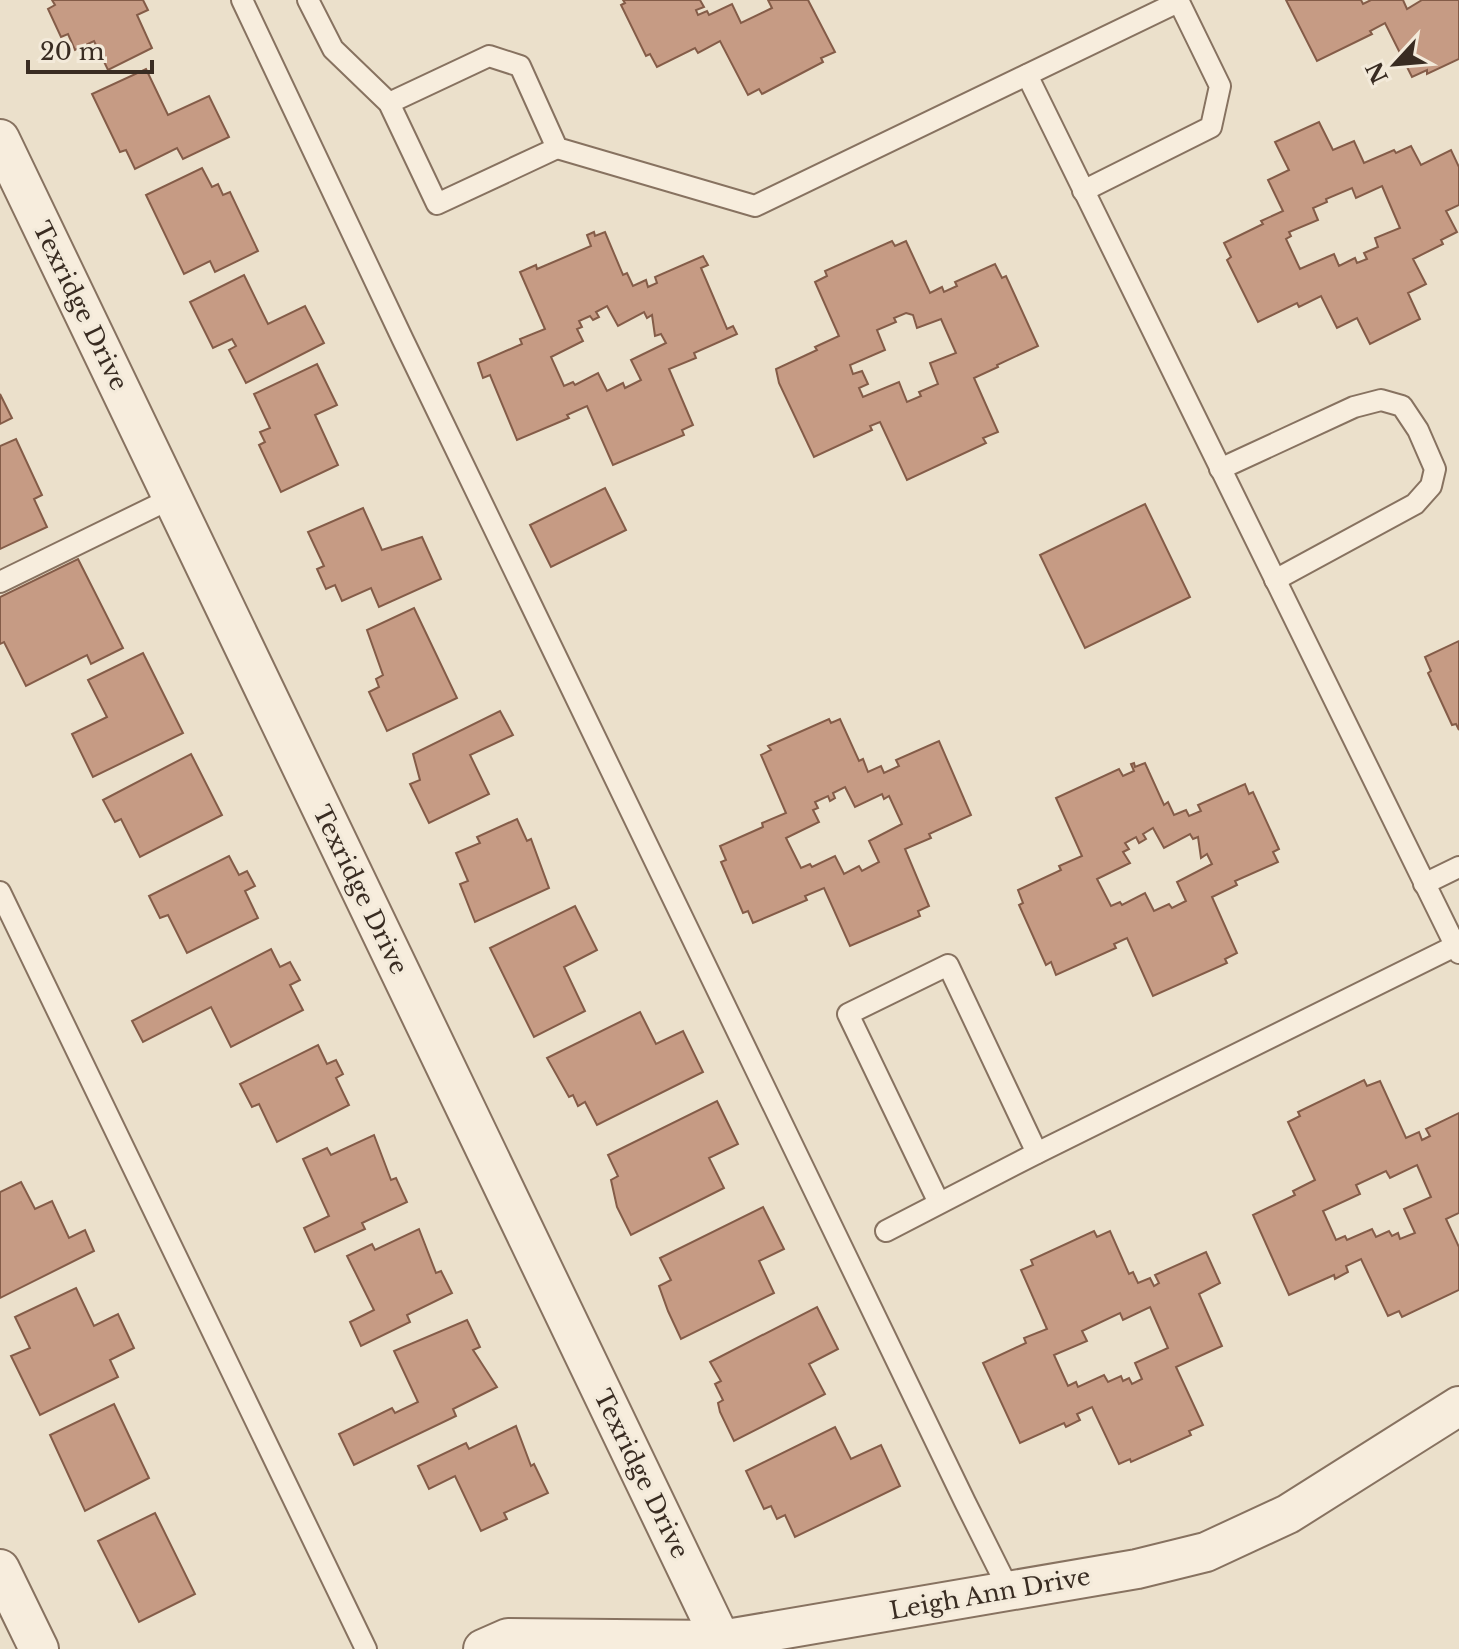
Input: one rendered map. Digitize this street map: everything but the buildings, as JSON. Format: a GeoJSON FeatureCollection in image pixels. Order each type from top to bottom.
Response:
{"type":"FeatureCollection","features":[{"type":"Feature","properties":{"kind":"street","name":"Texridge Drive"},"geometry":{"type":"LineString","coordinates":[[0,139],[721,1640]]}},
{"type":"Feature","properties":{"kind":"street","name":"Leigh Ann Drive"},"geometry":{"type":"LineString","coordinates":[[483,1649],[508,1638],[721,1640],[1137,1569],[1206,1552],[1288,1514],[1459,1406]]}},
{"type":"Feature","properties":{"kind":"street"},"geometry":{"type":"LineString","coordinates":[[0,1569],[39,1649]]}},
{"type":"Feature","properties":{"kind":"lane"},"geometry":{"type":"LineString","coordinates":[[242,0],[589,726],[1009,1590]]}},
{"type":"Feature","properties":{"kind":"lane"},"geometry":{"type":"LineString","coordinates":[[308,0],[333,49],[389,103],[437,204],[557,148],[755,206],[1178,1],[1220,86],[1211,127],[1083,191]]}},
{"type":"Feature","properties":{"kind":"lane"},"geometry":{"type":"LineString","coordinates":[[389,103],[489,56],[520,66],[557,148]]}},
{"type":"Feature","properties":{"kind":"lane"},"geometry":{"type":"LineString","coordinates":[[886,1231],[1037,1153],[1457,950],[1027,75]]}},
{"type":"Feature","properties":{"kind":"lane"},"geometry":{"type":"LineString","coordinates":[[1220,469],[1354,407],[1381,400],[1402,406],[1418,430],[1435,469],[1431,486],[1415,504],[1275,580]]}},
{"type":"Feature","properties":{"kind":"lane"},"geometry":{"type":"LineString","coordinates":[[0,582],[172,498]]}},
{"type":"Feature","properties":{"kind":"lane"},"geometry":{"type":"LineString","coordinates":[[1424,884],[1459,867]]}},
{"type":"Feature","properties":{"kind":"lane"},"geometry":{"type":"LineString","coordinates":[[0,892],[366,1649]]}},
{"type":"Feature","properties":{"kind":"lane"},"geometry":{"type":"LineString","coordinates":[[939,1203],[848,1014],[948,965],[1037,1153]]}}]}
